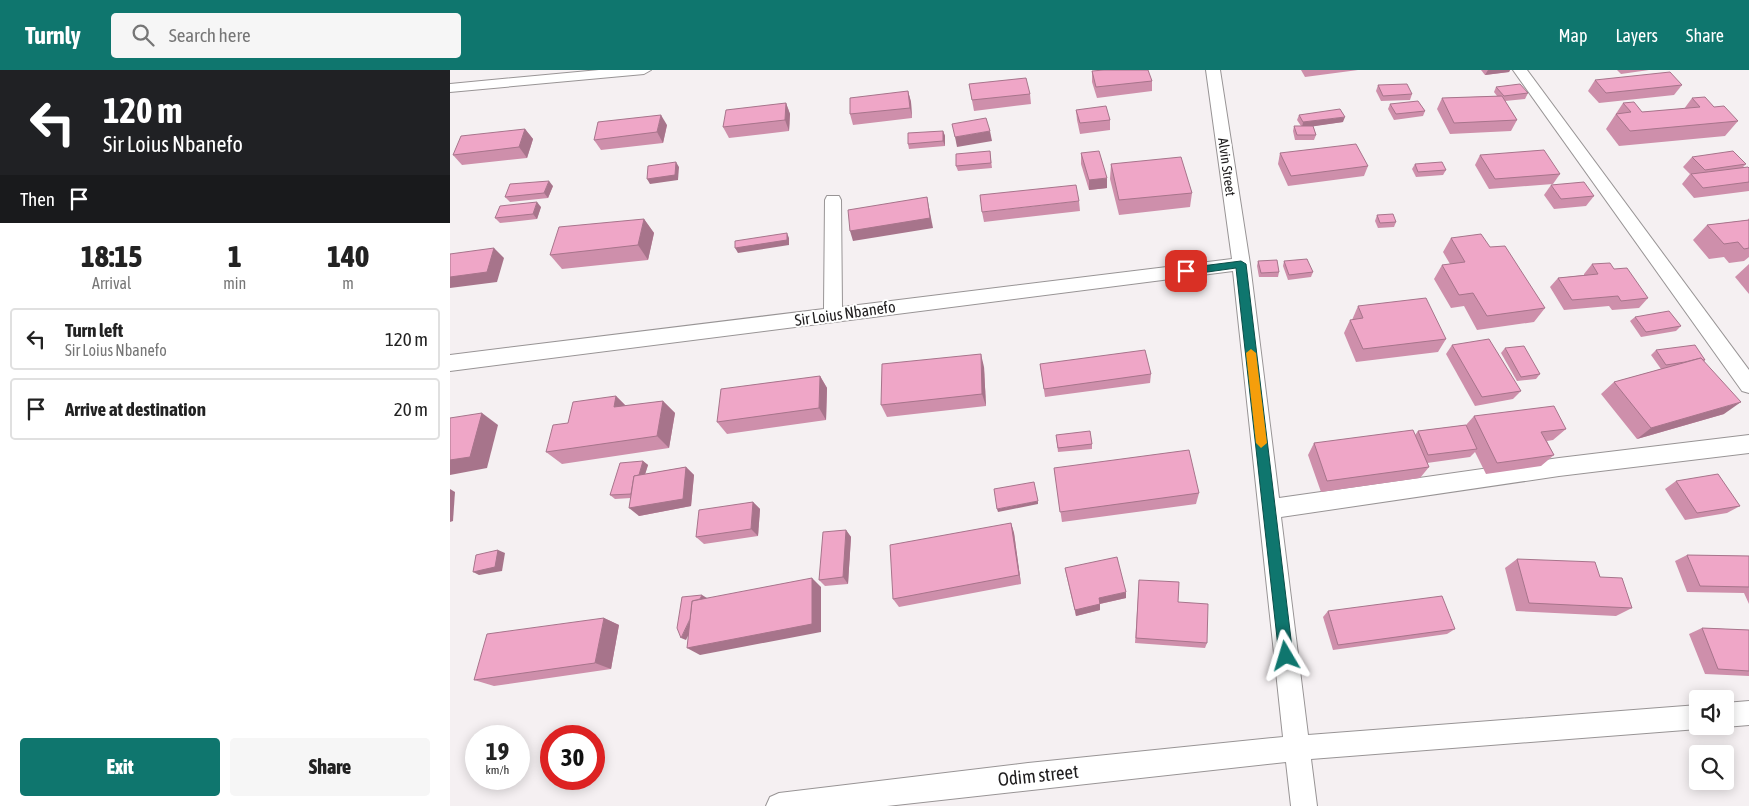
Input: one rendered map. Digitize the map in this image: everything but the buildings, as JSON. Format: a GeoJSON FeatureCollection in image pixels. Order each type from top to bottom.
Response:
{"type":"FeatureCollection","features":[{"type":"Feature","properties":{"kind":"street"},"geometry":{"type":"LineString","coordinates":[[450,88],[584,73],[644,70]]}},
{"type":"Feature","properties":{"kind":"street","name":"Alvin Street"},"geometry":{"type":"LineString","coordinates":[[1213,70],[1241,264],[1304,806]]}},
{"type":"Feature","properties":{"kind":"street"},"geometry":{"type":"LineString","coordinates":[[1520,70],[1749,385]]}},
{"type":"Feature","properties":{"kind":"street"},"geometry":{"type":"LineString","coordinates":[[832,200],[834,315]]}},
{"type":"Feature","properties":{"kind":"street","name":"Sir Loius Nbanefo"},"geometry":{"type":"LineString","coordinates":[[450,363],[1241,264]]}},
{"type":"Feature","properties":{"kind":"street"},"geometry":{"type":"LineString","coordinates":[[1269,509],[1559,467],[1749,444]]}},
{"type":"Feature","properties":{"kind":"street"},"geometry":{"type":"LineString","coordinates":[[1734,714],[1749,713]]}},
{"type":"Feature","properties":{"kind":"street","name":"Odim street"},"geometry":{"type":"LineString","coordinates":[[779,806],[1028,776],[1297,748],[1689,718]]}},
{"type":"Feature","properties":{"kind":"slow traffic"},"geometry":{"type":"LineString","coordinates":[[1251,353],[1261,443]]}},
{"type":"Feature","properties":{"kind":"route"},"geometry":{"type":"LineString","coordinates":[[1186,271],[1241,264],[1286,656]]}}]}
